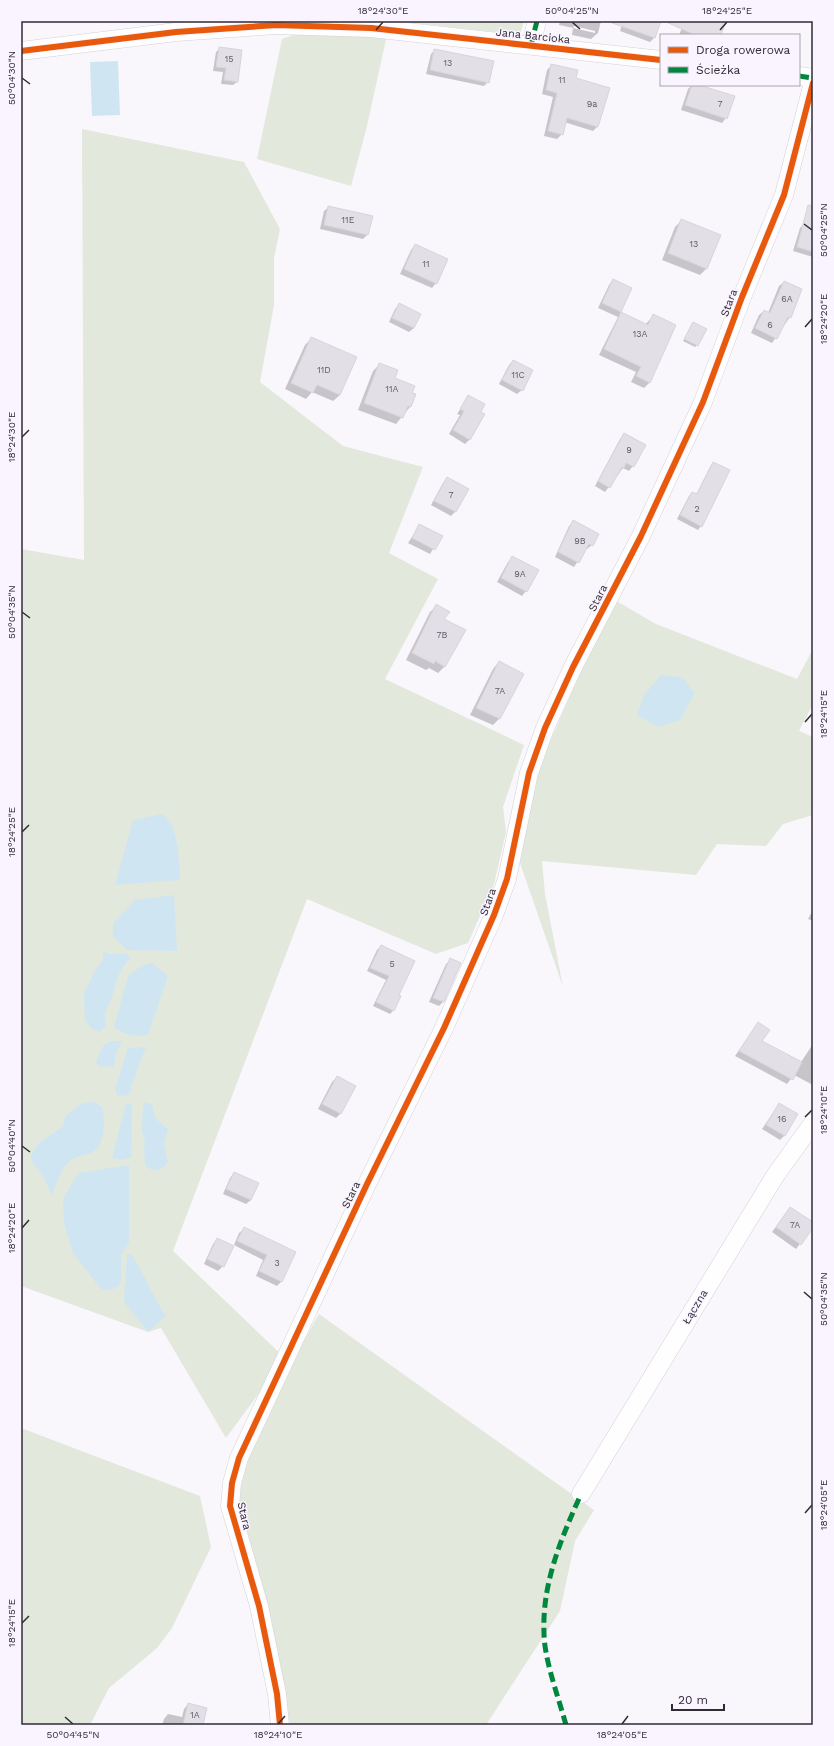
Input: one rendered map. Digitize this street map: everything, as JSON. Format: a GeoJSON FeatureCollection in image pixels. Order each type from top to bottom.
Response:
{"type":"FeatureCollection","features":[{"type":"Feature","properties":{"kind":"street","name":"Jana Barcioka"},"geometry":{"type":"LineString","coordinates":[[531,45],[537,21]]}},
{"type":"Feature","properties":{"kind":"street","name":"Jana Barcioka"},"geometry":{"type":"LineString","coordinates":[[21,51],[176,32],[276,25],[372,25],[660,60]]}},
{"type":"Feature","properties":{"kind":"street"},"geometry":{"type":"LineString","coordinates":[[800,76],[813,78]]}},
{"type":"Feature","properties":{"kind":"street","name":"Stara"},"geometry":{"type":"LineString","coordinates":[[280,1725],[277,1694],[258,1606],[230,1506],[232,1483],[243,1450],[325,1273],[444,1028],[494,915],[507,880],[529,773],[545,728],[573,667],[641,536],[703,402],[742,297],[784,195],[813,83]]}},
{"type":"Feature","properties":{"kind":"street","name":"Łączna"},"geometry":{"type":"LineString","coordinates":[[581,1494],[775,1176],[813,1123]]}},
{"type":"Feature","properties":{"kind":"shaded area"},"geometry":{"type":"Polygon","coordinates":[[[397,21],[524,21],[520,35],[397,21]]]}},
{"type":"Feature","properties":{"kind":"shaded area"},"geometry":{"type":"Polygon","coordinates":[[[293,35],[387,35],[366,130],[351,186],[257,159],[282,39],[293,35]]]}},
{"type":"Feature","properties":{"kind":"shaded area"},"geometry":{"type":"Polygon","coordinates":[[[82,129],[244,162],[280,229],[274,258],[274,305],[260,382],[343,446],[423,467],[389,553],[438,579],[385,679],[524,745],[503,807],[506,832],[494,884],[468,943],[436,954],[307,899],[173,1251],[285,1358],[226,1438],[161,1328],[148,1332],[21,1286],[21,549],[84,560],[82,129]]]}},
{"type":"Feature","properties":{"kind":"shaded area"},"geometry":{"type":"Polygon","coordinates":[[[613,599],[656,624],[797,679],[813,649],[813,704],[799,731],[813,737],[813,815],[783,824],[766,846],[717,844],[696,875],[542,861],[545,894],[563,987],[520,863],[534,778],[613,599]]]}},
{"type":"Feature","properties":{"kind":"shaded area"},"geometry":{"type":"Polygon","coordinates":[[[319,1314],[594,1510],[575,1541],[560,1611],[486,1725],[290,1725],[283,1680],[239,1506],[246,1442],[319,1314]]]}},
{"type":"Feature","properties":{"kind":"shaded area"},"geometry":{"type":"Polygon","coordinates":[[[21,1428],[200,1496],[211,1547],[172,1628],[157,1648],[109,1688],[90,1725],[21,1725],[21,1428]]]}},
{"type":"Feature","properties":{"kind":"water"},"geometry":{"type":"Polygon","coordinates":[[[118,61],[120,115],[92,116],[90,62],[118,61]]]}},
{"type":"Feature","properties":{"kind":"water"},"geometry":{"type":"Polygon","coordinates":[[[661,675],[682,677],[695,693],[680,720],[658,727],[637,715],[644,695],[661,675]]]}},
{"type":"Feature","properties":{"kind":"water"},"geometry":{"type":"Polygon","coordinates":[[[162,814],[172,824],[178,848],[180,880],[115,885],[133,820],[162,814]]]}},
{"type":"Feature","properties":{"kind":"water"},"geometry":{"type":"Polygon","coordinates":[[[174,895],[177,951],[128,950],[113,937],[113,923],[135,900],[174,895]]]}},
{"type":"Feature","properties":{"kind":"water"},"geometry":{"type":"Polygon","coordinates":[[[103,951],[109,954],[127,953],[130,958],[116,981],[112,998],[105,1013],[105,1028],[99,1032],[92,1029],[85,1020],[84,993],[96,969],[103,960],[103,951]]]}},
{"type":"Feature","properties":{"kind":"water"},"geometry":{"type":"Polygon","coordinates":[[[152,963],[168,976],[148,1035],[139,1036],[126,1034],[114,1027],[128,976],[143,965],[152,963]]]}},
{"type":"Feature","properties":{"kind":"water"},"geometry":{"type":"Polygon","coordinates":[[[111,1041],[122,1041],[115,1055],[113,1067],[98,1066],[96,1063],[101,1050],[105,1044],[111,1041]]]}},
{"type":"Feature","properties":{"kind":"water"},"geometry":{"type":"Polygon","coordinates":[[[146,1047],[131,1086],[131,1092],[126,1096],[117,1095],[115,1089],[128,1048],[146,1047]]]}},
{"type":"Feature","properties":{"kind":"water"},"geometry":{"type":"Polygon","coordinates":[[[94,1102],[102,1107],[103,1112],[104,1130],[101,1142],[92,1153],[74,1158],[68,1163],[60,1176],[52,1195],[44,1178],[32,1162],[31,1154],[39,1143],[62,1127],[66,1115],[83,1103],[94,1102]]]}},
{"type":"Feature","properties":{"kind":"water"},"geometry":{"type":"Polygon","coordinates":[[[144,1102],[152,1104],[157,1120],[168,1129],[164,1143],[168,1162],[161,1169],[153,1170],[145,1166],[145,1143],[141,1127],[144,1102]]]}},
{"type":"Feature","properties":{"kind":"water"},"geometry":{"type":"Polygon","coordinates":[[[126,1104],[132,1104],[131,1158],[121,1160],[112,1158],[126,1104]]]}},
{"type":"Feature","properties":{"kind":"water"},"geometry":{"type":"Polygon","coordinates":[[[129,1165],[129,1243],[121,1255],[121,1282],[117,1287],[112,1289],[101,1289],[73,1253],[64,1224],[63,1199],[78,1173],[129,1165]]]}},
{"type":"Feature","properties":{"kind":"water"},"geometry":{"type":"Polygon","coordinates":[[[127,1254],[132,1255],[166,1316],[148,1332],[124,1302],[127,1254]]]}},
{"type":"Feature","properties":{"kind":"building"},"geometry":{"type":"Polygon","coordinates":[[[613,21],[661,21],[655,38],[612,23],[613,21]]]}},
{"type":"Feature","properties":{"kind":"building"},"geometry":{"type":"Polygon","coordinates":[[[664,21],[726,21],[721,34],[693,34],[664,21]]]}},
{"type":"Feature","properties":{"kind":"building"},"geometry":{"type":"Polygon","coordinates":[[[219,47],[242,50],[238,82],[224,80],[226,68],[216,67],[219,47]]]}},
{"type":"Feature","properties":{"kind":"building"},"geometry":{"type":"Polygon","coordinates":[[[434,49],[494,61],[489,83],[430,70],[434,49]]]}},
{"type":"Feature","properties":{"kind":"building"},"geometry":{"type":"Polygon","coordinates":[[[551,64],[578,70],[576,78],[610,88],[598,127],[567,118],[563,135],[548,131],[557,93],[546,90],[551,64]]]}},
{"type":"Feature","properties":{"kind":"building"},"geometry":{"type":"Polygon","coordinates":[[[692,86],[702,86],[735,96],[727,119],[685,105],[692,86]]]}},
{"type":"Feature","properties":{"kind":"building"},"geometry":{"type":"Polygon","coordinates":[[[808,205],[813,206],[813,252],[797,247],[808,205]]]}},
{"type":"Feature","properties":{"kind":"building"},"geometry":{"type":"Polygon","coordinates":[[[328,206],[373,216],[368,235],[324,225],[328,206]]]}},
{"type":"Feature","properties":{"kind":"building"},"geometry":{"type":"Polygon","coordinates":[[[681,219],[721,235],[707,269],[668,253],[681,219]]]}},
{"type":"Feature","properties":{"kind":"building"},"geometry":{"type":"Polygon","coordinates":[[[415,244],[448,259],[437,284],[404,269],[415,244]]]}},
{"type":"Feature","properties":{"kind":"building"},"geometry":{"type":"Polygon","coordinates":[[[613,279],[632,288],[621,312],[602,303],[613,279]]]}},
{"type":"Feature","properties":{"kind":"building"},"geometry":{"type":"Polygon","coordinates":[[[784,281],[802,289],[791,318],[788,317],[777,339],[755,328],[764,310],[770,313],[784,281]]]}},
{"type":"Feature","properties":{"kind":"building"},"geometry":{"type":"Polygon","coordinates":[[[399,303],[421,314],[414,328],[392,318],[399,303]]]}},
{"type":"Feature","properties":{"kind":"building"},"geometry":{"type":"Polygon","coordinates":[[[621,312],[648,325],[653,314],[676,325],[650,383],[636,376],[641,367],[604,349],[621,312]]]}},
{"type":"Feature","properties":{"kind":"building"},"geometry":{"type":"Polygon","coordinates":[[[693,322],[707,329],[698,346],[684,339],[693,322]]]}},
{"type":"Feature","properties":{"kind":"building"},"geometry":{"type":"Polygon","coordinates":[[[311,337],[357,357],[340,395],[317,385],[313,393],[291,383],[311,337]]]}},
{"type":"Feature","properties":{"kind":"building"},"geometry":{"type":"Polygon","coordinates":[[[513,360],[533,370],[523,391],[502,380],[513,360]]]}},
{"type":"Feature","properties":{"kind":"building"},"geometry":{"type":"Polygon","coordinates":[[[379,363],[398,370],[395,378],[415,386],[412,393],[416,394],[411,407],[408,406],[403,418],[364,403],[379,363]]]}},
{"type":"Feature","properties":{"kind":"building"},"geometry":{"type":"Polygon","coordinates":[[[468,395],[485,404],[481,412],[485,414],[470,440],[453,430],[464,411],[460,409],[468,395]]]}},
{"type":"Feature","properties":{"kind":"building"},"geometry":{"type":"Polygon","coordinates":[[[624,433],[646,445],[634,467],[626,463],[624,468],[622,467],[610,488],[598,481],[624,433]]]}},
{"type":"Feature","properties":{"kind":"building"},"geometry":{"type":"Polygon","coordinates":[[[713,462],[730,470],[702,527],[680,515],[692,492],[697,494],[713,462]]]}},
{"type":"Feature","properties":{"kind":"building"},"geometry":{"type":"Polygon","coordinates":[[[447,477],[469,489],[456,512],[434,501],[447,477]]]}},
{"type":"Feature","properties":{"kind":"building"},"geometry":{"type":"Polygon","coordinates":[[[573,520],[599,534],[593,546],[589,544],[579,563],[558,552],[573,520]]]}},
{"type":"Feature","properties":{"kind":"building"},"geometry":{"type":"Polygon","coordinates":[[[419,524],[443,536],[435,550],[412,538],[419,524]]]}},
{"type":"Feature","properties":{"kind":"building"},"geometry":{"type":"Polygon","coordinates":[[[512,556],[539,570],[527,592],[501,578],[512,556]]]}},
{"type":"Feature","properties":{"kind":"building"},"geometry":{"type":"Polygon","coordinates":[[[436,604],[450,612],[444,619],[466,630],[445,667],[435,661],[434,664],[412,653],[436,604]]]}},
{"type":"Feature","properties":{"kind":"building"},"geometry":{"type":"Polygon","coordinates":[[[499,661],[524,674],[500,719],[476,708],[499,661]]]}},
{"type":"Feature","properties":{"kind":"building"},"geometry":{"type":"Polygon","coordinates":[[[381,945],[415,961],[399,995],[401,996],[394,1011],[376,1002],[389,976],[370,968],[381,945]]]}},
{"type":"Feature","properties":{"kind":"building"},"geometry":{"type":"Polygon","coordinates":[[[450,958],[461,963],[444,1002],[433,998],[450,958]]]}},
{"type":"Feature","properties":{"kind":"building"},"geometry":{"type":"Polygon","coordinates":[[[758,1022],[770,1030],[762,1041],[802,1062],[793,1080],[739,1051],[758,1022]]]}},
{"type":"Feature","properties":{"kind":"building"},"geometry":{"type":"Polygon","coordinates":[[[337,1076],[356,1086],[341,1114],[322,1104],[337,1076]]]}},
{"type":"Feature","properties":{"kind":"building"},"geometry":{"type":"Polygon","coordinates":[[[779,1103],[798,1114],[785,1136],[766,1125],[779,1103]]]}},
{"type":"Feature","properties":{"kind":"building"},"geometry":{"type":"Polygon","coordinates":[[[234,1172],[259,1183],[251,1200],[226,1189],[234,1172]]]}},
{"type":"Feature","properties":{"kind":"building"},"geometry":{"type":"Polygon","coordinates":[[[790,1207],[813,1222],[813,1228],[801,1245],[776,1227],[790,1207]]]}},
{"type":"Feature","properties":{"kind":"building"},"geometry":{"type":"Polygon","coordinates":[[[244,1227],[296,1252],[282,1282],[259,1271],[267,1255],[237,1241],[244,1227]]]}},
{"type":"Feature","properties":{"kind":"building"},"geometry":{"type":"Polygon","coordinates":[[[217,1238],[234,1246],[224,1267],[207,1259],[217,1238]]]}},
{"type":"Feature","properties":{"kind":"building"},"geometry":{"type":"Polygon","coordinates":[[[188,1703],[207,1708],[203,1725],[183,1725],[188,1703]]]}},
{"type":"Feature","properties":{"kind":"marked path"},"geometry":{"type":"LineString","coordinates":[[531,45],[537,21]]}},
{"type":"Feature","properties":{"kind":"marked path"},"geometry":{"type":"LineString","coordinates":[[800,76],[813,78]]}},
{"type":"Feature","properties":{"kind":"marked path"},"geometry":{"type":"LineString","coordinates":[[566,1725],[546,1655],[544,1615],[546,1597],[554,1562],[566,1528],[581,1494]]}},
{"type":"Feature","properties":{"kind":"cycle path"},"geometry":{"type":"LineString","coordinates":[[21,51],[176,32],[276,25],[371,28],[660,60]]}},
{"type":"Feature","properties":{"kind":"cycle path"},"geometry":{"type":"LineString","coordinates":[[280,1725],[277,1694],[259,1606],[230,1506],[232,1483],[239,1458],[367,1184],[444,1028],[494,915],[507,879],[529,773],[545,728],[573,667],[641,536],[703,402],[742,297],[784,195],[813,83]]}}]}
